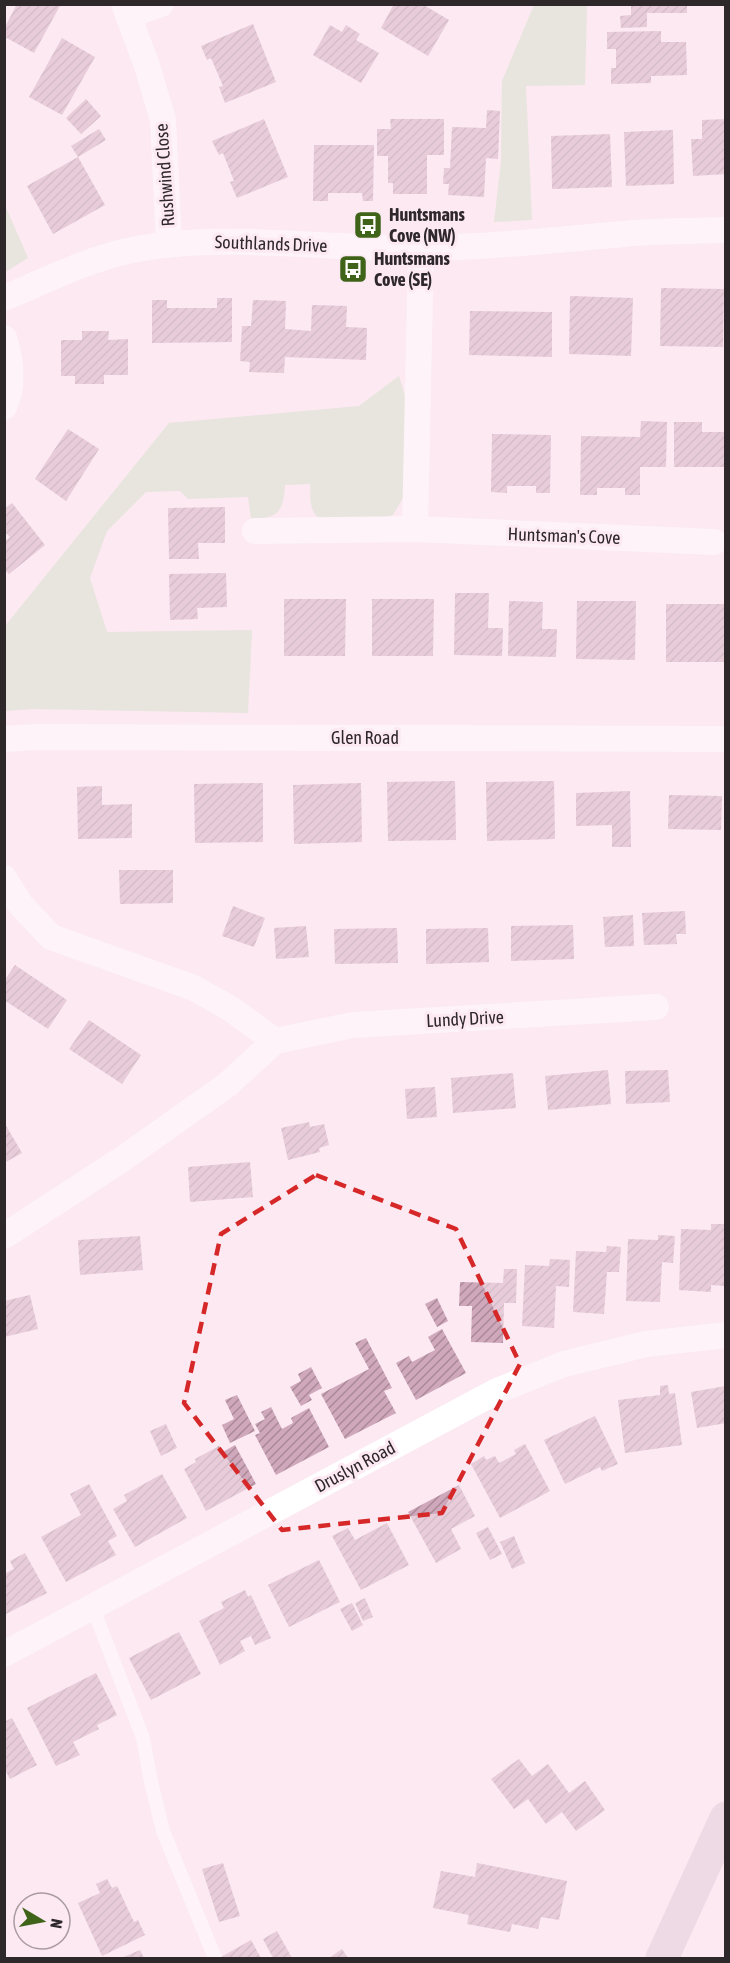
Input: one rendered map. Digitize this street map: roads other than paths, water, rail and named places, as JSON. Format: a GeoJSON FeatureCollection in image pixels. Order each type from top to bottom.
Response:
{"type":"FeatureCollection","features":[{"type":"Feature","properties":{"kind":"street"},"geometry":{"type":"LineString","coordinates":[[127,10],[161,4]]}},
{"type":"Feature","properties":{"kind":"street","name":"Rushwind Close"},"geometry":{"type":"LineString","coordinates":[[127,10],[163,120],[169,244]]}},
{"type":"Feature","properties":{"kind":"street","name":"Southlands Drive"},"geometry":{"type":"LineString","coordinates":[[4,298],[82,265],[126,252],[169,244],[215,242],[421,248],[520,243],[637,233],[726,230]]}},
{"type":"Feature","properties":{"kind":"street"},"geometry":{"type":"LineString","coordinates":[[415,530],[421,248]]}},
{"type":"Feature","properties":{"kind":"street"},"geometry":{"type":"LineString","coordinates":[[4,338],[11,369],[9,397],[4,407]]}},
{"type":"Feature","properties":{"kind":"street","name":"Huntsman's Cove"},"geometry":{"type":"LineString","coordinates":[[255,531],[415,530],[714,542]]}},
{"type":"Feature","properties":{"kind":"street","name":"Glen Road"},"geometry":{"type":"LineString","coordinates":[[4,739],[59,737],[726,739]]}},
{"type":"Feature","properties":{"kind":"street"},"geometry":{"type":"LineString","coordinates":[[4,878],[20,904],[51,937],[194,988],[231,1009],[275,1041],[227,1085],[120,1160],[4,1236]]}},
{"type":"Feature","properties":{"kind":"street","name":"Lundy Drive"},"geometry":{"type":"LineString","coordinates":[[275,1041],[353,1025],[656,1007]]}},
{"type":"Feature","properties":{"kind":"street","name":"Druslyn Road"},"geometry":{"type":"LineString","coordinates":[[4,1654],[497,1391],[564,1364],[646,1344],[726,1335]]}},
{"type":"Feature","properties":{"kind":"street"},"geometry":{"type":"LineString","coordinates":[[662,1959],[726,1818]]}},
{"type":"Feature","properties":{"kind":"lane"},"geometry":{"type":"LineString","coordinates":[[93,1608],[143,1738],[163,1831],[215,1959]]}},
{"type":"Feature","properties":{"kind":"place","name":"Huntsmans Cove (NW)"},"geometry":{"type":"Point","coordinates":[368,225]}},
{"type":"Feature","properties":{"kind":"place","name":"Huntsmans Cove (SE)"},"geometry":{"type":"Point","coordinates":[353,269]}}]}
